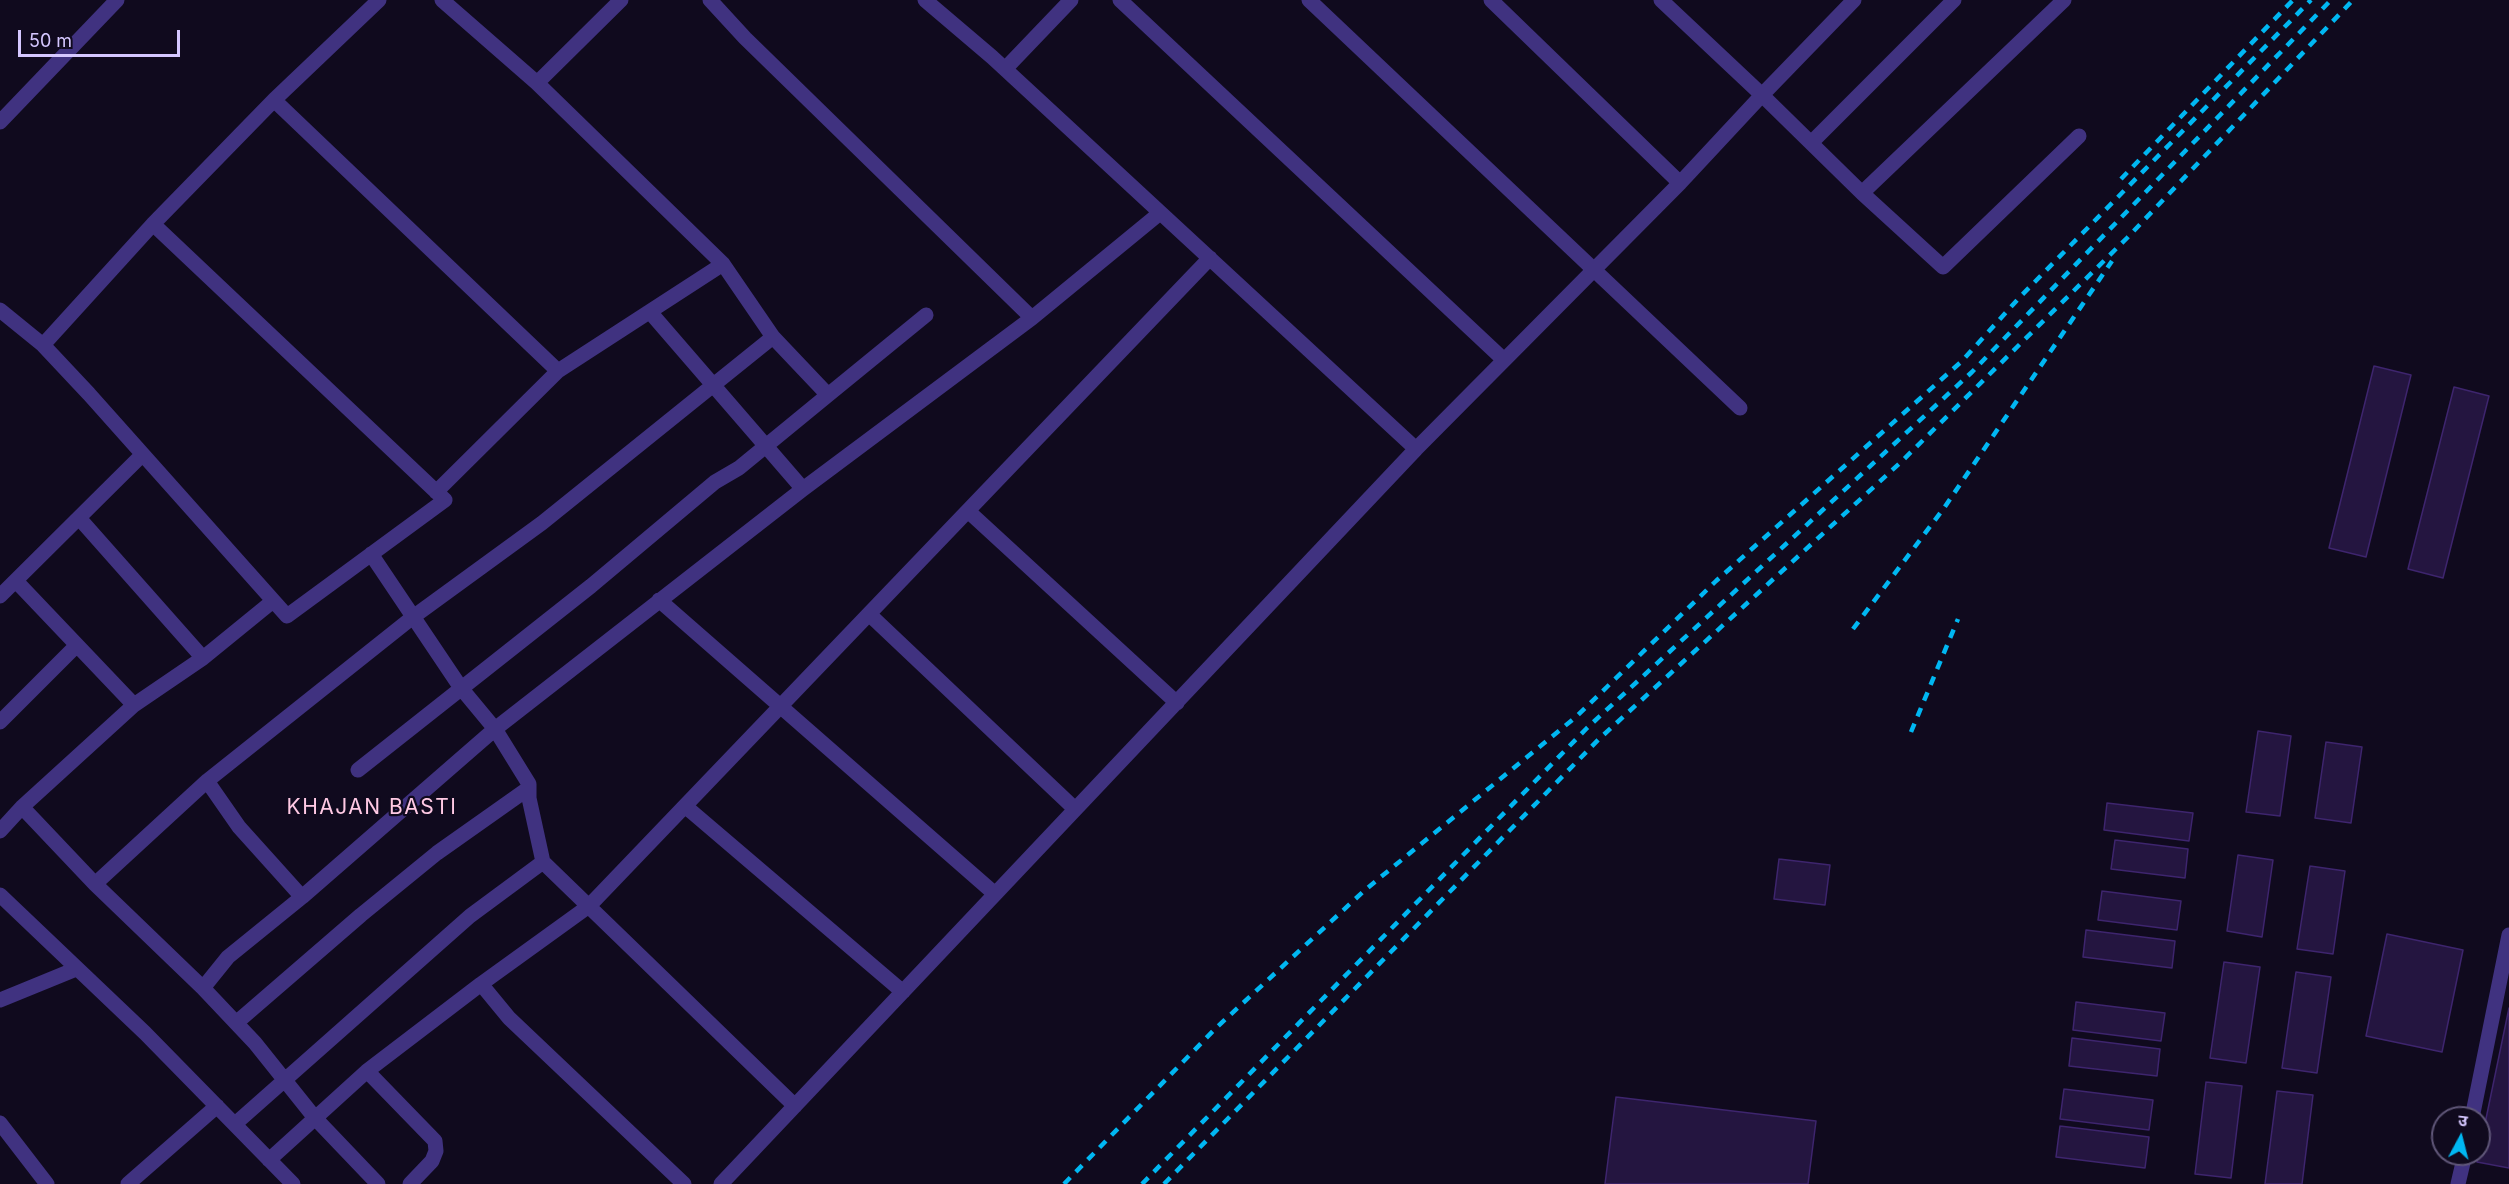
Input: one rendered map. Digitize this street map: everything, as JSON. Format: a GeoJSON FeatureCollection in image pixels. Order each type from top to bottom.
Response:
{"type":"FeatureCollection","features":[{"type":"Feature","properties":{"kind":"street"},"geometry":{"type":"LineString","coordinates":[[0,122],[117,0]]}},
{"type":"Feature","properties":{"kind":"street"},"geometry":{"type":"LineString","coordinates":[[43,345],[153,224],[274,100],[379,0]]}},
{"type":"Feature","properties":{"kind":"street"},"geometry":{"type":"LineString","coordinates":[[442,0],[537,83],[723,264],[774,337],[828,394]]}},
{"type":"Feature","properties":{"kind":"street"},"geometry":{"type":"LineString","coordinates":[[537,83],[621,0]]}},
{"type":"Feature","properties":{"kind":"street"},"geometry":{"type":"LineString","coordinates":[[710,0],[1032,318]]}},
{"type":"Feature","properties":{"kind":"street"},"geometry":{"type":"LineString","coordinates":[[925,0],[1005,69],[1416,449]]}},
{"type":"Feature","properties":{"kind":"street"},"geometry":{"type":"LineString","coordinates":[[1005,69],[1071,0]]}},
{"type":"Feature","properties":{"kind":"street"},"geometry":{"type":"LineString","coordinates":[[1120,0],[1504,360]]}},
{"type":"Feature","properties":{"kind":"street"},"geometry":{"type":"LineString","coordinates":[[1309,0],[1740,408]]}},
{"type":"Feature","properties":{"kind":"street"},"geometry":{"type":"LineString","coordinates":[[1491,0],[1680,183]]}},
{"type":"Feature","properties":{"kind":"street"},"geometry":{"type":"LineString","coordinates":[[1661,0],[1862,194],[1943,267],[2079,136]]}},
{"type":"Feature","properties":{"kind":"street"},"geometry":{"type":"LineString","coordinates":[[721,1184],[1416,449],[1680,183],[1854,0]]}},
{"type":"Feature","properties":{"kind":"street"},"geometry":{"type":"LineString","coordinates":[[1810,143],[1954,0]]}},
{"type":"Feature","properties":{"kind":"street"},"geometry":{"type":"LineString","coordinates":[[1862,194],[2064,0]]}},
{"type":"Feature","properties":{"kind":"street"},"geometry":{"type":"LineString","coordinates":[[274,100],[558,371]]}},
{"type":"Feature","properties":{"kind":"street"},"geometry":{"type":"LineString","coordinates":[[203,988],[228,957],[302,897],[495,729],[803,489],[1032,318],[1160,213]]}},
{"type":"Feature","properties":{"kind":"street"},"geometry":{"type":"LineString","coordinates":[[0,310],[43,345],[287,616],[445,500],[153,224]]}},
{"type":"Feature","properties":{"kind":"street"},"geometry":{"type":"LineString","coordinates":[[269,1160],[367,1071],[481,984],[589,906],[1209,258]]}},
{"type":"Feature","properties":{"kind":"street"},"geometry":{"type":"LineString","coordinates":[[436,492],[558,371],[723,264]]}},
{"type":"Feature","properties":{"kind":"street"},"geometry":{"type":"LineString","coordinates":[[650,312],[803,489]]}},
{"type":"Feature","properties":{"kind":"street"},"geometry":{"type":"LineString","coordinates":[[358,770],[591,586],[715,482],[739,468],[927,315]]}},
{"type":"Feature","properties":{"kind":"street"},"geometry":{"type":"LineString","coordinates":[[95,884],[207,781],[413,617],[542,523],[774,337]]}},
{"type":"Feature","properties":{"kind":"street"},"geometry":{"type":"LineString","coordinates":[[0,597],[142,456]]}},
{"type":"Feature","properties":{"kind":"street"},"geometry":{"type":"LineString","coordinates":[[968,511],[1177,703]]}},
{"type":"Feature","properties":{"kind":"street"},"geometry":{"type":"LineString","coordinates":[[79,518],[203,658]]}},
{"type":"Feature","properties":{"kind":"street"},"geometry":{"type":"LineString","coordinates":[[371,554],[461,688],[495,729],[529,784],[529,798],[543,862],[795,1106]]}},
{"type":"Feature","properties":{"kind":"street"},"geometry":{"type":"LineString","coordinates":[[16,581],[134,705]]}},
{"type":"Feature","properties":{"kind":"street"},"geometry":{"type":"LineString","coordinates":[[659,600],[996,894]]}},
{"type":"Feature","properties":{"kind":"street"},"geometry":{"type":"LineString","coordinates":[[0,831],[22,807],[134,705],[203,658],[273,601]]}},
{"type":"Feature","properties":{"kind":"street"},"geometry":{"type":"LineString","coordinates":[[869,614],[1075,809]]}},
{"type":"Feature","properties":{"kind":"street"},"geometry":{"type":"LineString","coordinates":[[0,722],[77,645]]}},
{"type":"Feature","properties":{"kind":"street"},"geometry":{"type":"LineString","coordinates":[[207,781],[239,827],[302,897]]}},
{"type":"Feature","properties":{"kind":"street"},"geometry":{"type":"LineString","coordinates":[[236,1023],[437,853],[529,788]]}},
{"type":"Feature","properties":{"kind":"street"},"geometry":{"type":"LineString","coordinates":[[685,806],[903,992]]}},
{"type":"Feature","properties":{"kind":"street"},"geometry":{"type":"LineString","coordinates":[[22,807],[95,884],[203,988],[236,1023],[315,1118],[378,1184]]}},
{"type":"Feature","properties":{"kind":"street"},"geometry":{"type":"LineString","coordinates":[[235,1124],[470,916],[543,862]]}},
{"type":"Feature","properties":{"kind":"street"},"geometry":{"type":"LineString","coordinates":[[0,895],[145,1033],[293,1184]]}},
{"type":"Feature","properties":{"kind":"street"},"geometry":{"type":"LineString","coordinates":[[2474,1106],[2509,935]]}},
{"type":"Feature","properties":{"kind":"street"},"geometry":{"type":"LineString","coordinates":[[0,1000],[76,969]]}},
{"type":"Feature","properties":{"kind":"street"},"geometry":{"type":"LineString","coordinates":[[481,984],[509,1018],[684,1184]]}},
{"type":"Feature","properties":{"kind":"street"},"geometry":{"type":"LineString","coordinates":[[367,1071],[435,1141],[436,1150],[432,1161],[410,1184]]}},
{"type":"Feature","properties":{"kind":"street"},"geometry":{"type":"LineString","coordinates":[[128,1184],[217,1106]]}},
{"type":"Feature","properties":{"kind":"street"},"geometry":{"type":"LineString","coordinates":[[0,1123],[47,1184]]}},
{"type":"Feature","properties":{"kind":"street"},"geometry":{"type":"LineString","coordinates":[[2458,1184],[2462,1166]]}},
{"type":"Feature","properties":{"kind":"building"},"geometry":{"type":"Polygon","coordinates":[[[2374,366],[2411,375],[2366,557],[2329,548],[2374,366]]]}},
{"type":"Feature","properties":{"kind":"building"},"geometry":{"type":"Polygon","coordinates":[[[2454,387],[2489,396],[2443,578],[2408,569],[2454,387]]]}},
{"type":"Feature","properties":{"kind":"building"},"geometry":{"type":"Polygon","coordinates":[[[2258,731],[2291,736],[2280,816],[2246,812],[2258,731]]]}},
{"type":"Feature","properties":{"kind":"building"},"geometry":{"type":"Polygon","coordinates":[[[2326,742],[2362,747],[2351,823],[2315,818],[2326,742]]]}},
{"type":"Feature","properties":{"kind":"building"},"geometry":{"type":"Polygon","coordinates":[[[2107,803],[2193,813],[2189,841],[2104,830],[2107,803]]]}},
{"type":"Feature","properties":{"kind":"building"},"geometry":{"type":"Polygon","coordinates":[[[2115,840],[2188,849],[2185,878],[2111,869],[2115,840]]]}},
{"type":"Feature","properties":{"kind":"building"},"geometry":{"type":"Polygon","coordinates":[[[2238,855],[2273,860],[2262,937],[2227,931],[2238,855]]]}},
{"type":"Feature","properties":{"kind":"building"},"geometry":{"type":"Polygon","coordinates":[[[1779,859],[1830,865],[1825,905],[1774,899],[1779,859]]]}},
{"type":"Feature","properties":{"kind":"building"},"geometry":{"type":"Polygon","coordinates":[[[2310,866],[2345,871],[2333,954],[2297,949],[2310,866]]]}},
{"type":"Feature","properties":{"kind":"building"},"geometry":{"type":"Polygon","coordinates":[[[2102,891],[2181,901],[2177,930],[2098,920],[2102,891]]]}},
{"type":"Feature","properties":{"kind":"building"},"geometry":{"type":"Polygon","coordinates":[[[2086,930],[2175,941],[2172,968],[2083,957],[2086,930]]]}},
{"type":"Feature","properties":{"kind":"building"},"geometry":{"type":"Polygon","coordinates":[[[2387,934],[2463,950],[2442,1052],[2366,1036],[2387,934]]]}},
{"type":"Feature","properties":{"kind":"building"},"geometry":{"type":"Polygon","coordinates":[[[2224,962],[2260,967],[2246,1063],[2210,1058],[2224,962]]]}},
{"type":"Feature","properties":{"kind":"building"},"geometry":{"type":"Polygon","coordinates":[[[2296,972],[2331,977],[2317,1073],[2282,1068],[2296,972]]]}},
{"type":"Feature","properties":{"kind":"building"},"geometry":{"type":"Polygon","coordinates":[[[2076,1002],[2165,1013],[2161,1041],[2073,1030],[2076,1002]]]}},
{"type":"Feature","properties":{"kind":"building"},"geometry":{"type":"Polygon","coordinates":[[[2509,1008],[2509,1168],[2491,1165],[2491,1106],[2489,1106],[2509,1008]]]}},
{"type":"Feature","properties":{"kind":"building"},"geometry":{"type":"Polygon","coordinates":[[[2072,1038],[2160,1049],[2157,1076],[2069,1066],[2072,1038]]]}},
{"type":"Feature","properties":{"kind":"building"},"geometry":{"type":"Polygon","coordinates":[[[2206,1082],[2242,1086],[2231,1178],[2195,1174],[2206,1082]]]}},
{"type":"Feature","properties":{"kind":"building"},"geometry":{"type":"Polygon","coordinates":[[[2064,1089],[2153,1100],[2149,1130],[2060,1119],[2064,1089]]]}},
{"type":"Feature","properties":{"kind":"building"},"geometry":{"type":"Polygon","coordinates":[[[2277,1091],[2313,1095],[2302,1184],[2265,1184],[2277,1091]]]}},
{"type":"Feature","properties":{"kind":"building"},"geometry":{"type":"Polygon","coordinates":[[[1616,1097],[1816,1121],[1808,1184],[1605,1184],[1616,1097]]]}},
{"type":"Feature","properties":{"kind":"building"},"geometry":{"type":"Polygon","coordinates":[[[2060,1126],[2149,1137],[2145,1168],[2056,1157],[2060,1126]]]}},
{"type":"Feature","properties":{"kind":"railway"},"geometry":{"type":"LineString","coordinates":[[2121,179],[2293,0]]}},
{"type":"Feature","properties":{"kind":"railway"},"geometry":{"type":"LineString","coordinates":[[1064,1184],[1216,1028],[1365,890],[1577,716],[1716,581],[1962,361],[2019,298],[2311,0]]}},
{"type":"Feature","properties":{"kind":"railway"},"geometry":{"type":"LineString","coordinates":[[1142,1184],[1587,728],[1972,372],[2331,0]]}},
{"type":"Feature","properties":{"kind":"railway"},"geometry":{"type":"LineString","coordinates":[[1164,1184],[1599,739],[1901,462],[2127,238],[2353,0]]}},
{"type":"Feature","properties":{"kind":"railway"},"geometry":{"type":"LineString","coordinates":[[1853,629],[1944,508],[2112,261]]}},
{"type":"Feature","properties":{"kind":"railway"},"geometry":{"type":"LineString","coordinates":[[1911,732],[1958,619]]}},
{"type":"Feature","properties":{"kind":"district","name":"KHAJAN BASTI"},"geometry":{"type":"Point","coordinates":[372,808]}}]}
